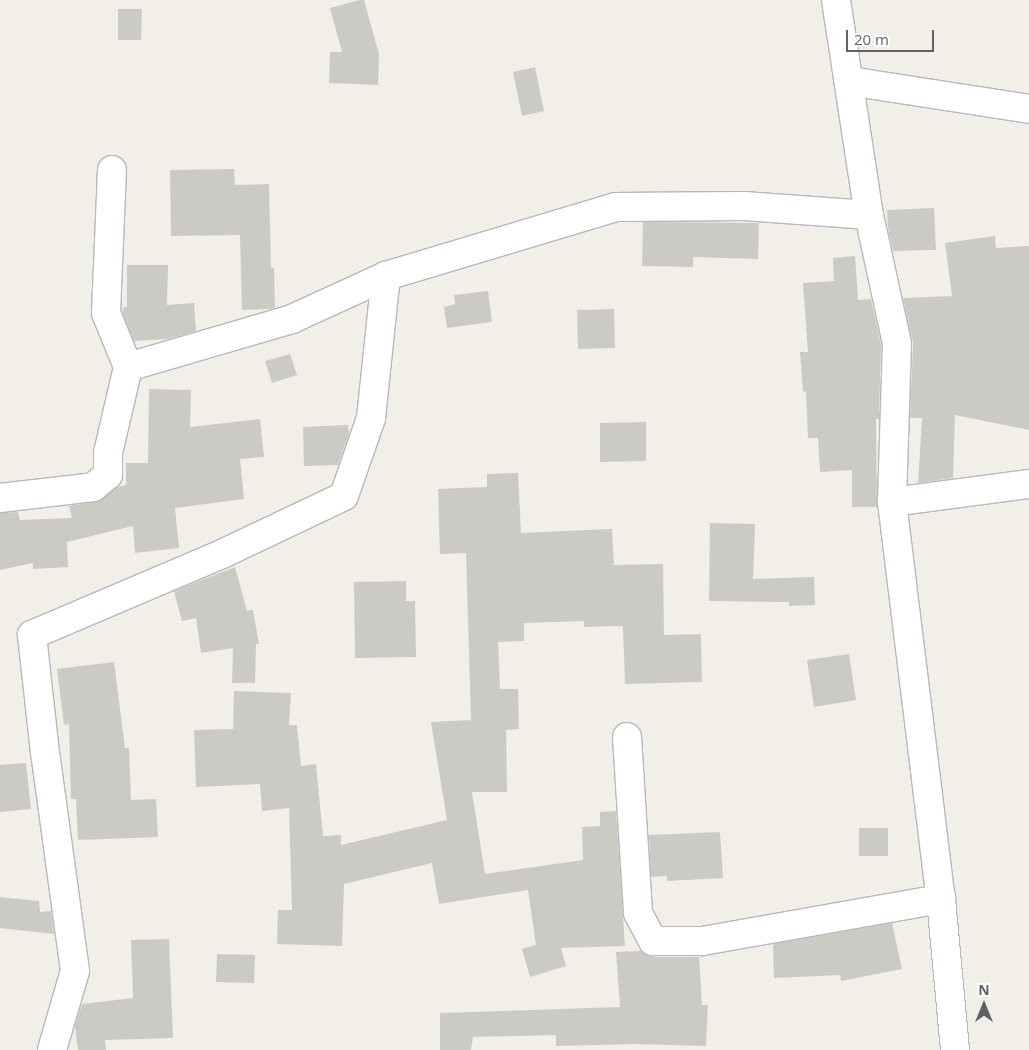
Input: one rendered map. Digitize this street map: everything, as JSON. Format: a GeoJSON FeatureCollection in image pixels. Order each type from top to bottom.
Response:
{"type":"FeatureCollection","features":[{"type":"Feature","properties":{"kind":"street"},"geometry":{"type":"LineString","coordinates":[[836,0],[869,215],[897,343],[892,502],[941,899],[955,1050]]}},
{"type":"Feature","properties":{"kind":"street"},"geometry":{"type":"LineString","coordinates":[[849,81],[1029,109]]}},
{"type":"Feature","properties":{"kind":"street"},"geometry":{"type":"LineString","coordinates":[[0,498],[93,488],[108,475],[108,453],[128,366],[106,313],[112,170]]}},
{"type":"Feature","properties":{"kind":"street"},"geometry":{"type":"LineString","coordinates":[[128,366],[292,319],[386,276],[616,207],[744,206],[869,215]]}},
{"type":"Feature","properties":{"kind":"street"},"geometry":{"type":"LineString","coordinates":[[52,1050],[75,971],[45,754],[32,635],[222,554],[344,496],[371,418],[386,276]]}},
{"type":"Feature","properties":{"kind":"street"},"geometry":{"type":"LineString","coordinates":[[892,502],[1029,484]]}},
{"type":"Feature","properties":{"kind":"street"},"geometry":{"type":"LineString","coordinates":[[627,737],[638,913],[653,941],[702,941],[941,899]]}},
{"type":"Feature","properties":{"kind":"building"},"geometry":{"type":"Polygon","coordinates":[[[364,0],[379,54],[378,85],[329,83],[330,52],[342,52],[330,8],[364,0]]]}},
{"type":"Feature","properties":{"kind":"building"},"geometry":{"type":"Polygon","coordinates":[[[118,9],[142,9],[141,40],[118,40],[118,9]]]}},
{"type":"Feature","properties":{"kind":"building"},"geometry":{"type":"Polygon","coordinates":[[[535,67],[544,111],[522,116],[513,72],[535,67]]]}},
{"type":"Feature","properties":{"kind":"building"},"geometry":{"type":"Polygon","coordinates":[[[234,169],[235,185],[269,184],[271,268],[274,268],[275,308],[242,310],[240,235],[171,236],[170,170],[234,169]]]}},
{"type":"Feature","properties":{"kind":"building"},"geometry":{"type":"Polygon","coordinates":[[[934,208],[936,250],[893,251],[888,228],[887,210],[934,208]]]}},
{"type":"Feature","properties":{"kind":"building"},"geometry":{"type":"Polygon","coordinates":[[[643,222],[759,223],[758,259],[693,257],[693,267],[642,266],[643,222]]]}},
{"type":"Feature","properties":{"kind":"building"},"geometry":{"type":"Polygon","coordinates":[[[995,236],[996,248],[1029,246],[1029,430],[955,415],[953,478],[918,483],[922,418],[910,418],[913,343],[903,298],[952,296],[945,243],[995,236]]]}},
{"type":"Feature","properties":{"kind":"building"},"geometry":{"type":"Polygon","coordinates":[[[855,256],[858,300],[871,299],[881,344],[879,419],[876,419],[877,507],[852,507],[852,470],[820,472],[818,438],[808,438],[806,391],[803,392],[800,352],[808,352],[803,283],[834,281],[833,258],[855,256]]]}},
{"type":"Feature","properties":{"kind":"building"},"geometry":{"type":"Polygon","coordinates":[[[127,265],[168,265],[167,305],[194,303],[196,331],[168,339],[134,341],[123,314],[123,307],[127,307],[127,265]]]}},
{"type":"Feature","properties":{"kind":"building"},"geometry":{"type":"Polygon","coordinates":[[[488,291],[492,322],[447,328],[444,307],[455,304],[454,295],[488,291]]]}},
{"type":"Feature","properties":{"kind":"building"},"geometry":{"type":"Polygon","coordinates":[[[614,309],[615,348],[578,349],[577,310],[614,309]]]}},
{"type":"Feature","properties":{"kind":"building"},"geometry":{"type":"Polygon","coordinates":[[[290,354],[297,375],[272,383],[265,361],[290,354]]]}},
{"type":"Feature","properties":{"kind":"building"},"geometry":{"type":"Polygon","coordinates":[[[149,389],[191,390],[190,427],[260,419],[264,457],[240,459],[244,499],[175,508],[179,548],[135,553],[133,526],[67,542],[68,567],[33,569],[33,563],[0,570],[0,513],[18,512],[20,520],[72,518],[69,506],[95,502],[118,487],[126,485],[126,463],[148,463],[149,389]]]}},
{"type":"Feature","properties":{"kind":"building"},"geometry":{"type":"Polygon","coordinates":[[[646,422],[646,461],[600,462],[600,423],[646,422]]]}},
{"type":"Feature","properties":{"kind":"building"},"geometry":{"type":"Polygon","coordinates":[[[348,425],[349,434],[338,465],[304,466],[303,427],[348,425]]]}},
{"type":"Feature","properties":{"kind":"building"},"geometry":{"type":"Polygon","coordinates":[[[518,473],[521,533],[612,529],[614,565],[663,564],[664,635],[701,634],[702,682],[625,684],[623,626],[584,627],[584,621],[524,623],[524,641],[498,642],[500,689],[518,689],[519,729],[506,730],[507,792],[472,792],[485,874],[583,860],[582,827],[600,826],[600,812],[616,811],[625,946],[561,948],[566,966],[530,977],[522,949],[536,945],[528,890],[439,904],[432,863],[344,884],[342,946],[277,944],[278,910],[292,910],[289,808],[262,811],[260,784],[196,787],[194,730],[233,729],[234,691],[291,693],[289,725],[297,725],[301,766],[316,764],[323,836],[341,835],[341,845],[447,820],[431,722],[471,720],[466,553],[440,554],[438,489],[487,487],[487,474],[518,473]]]}},
{"type":"Feature","properties":{"kind":"building"},"geometry":{"type":"Polygon","coordinates":[[[710,523],[755,524],[753,579],[814,577],[815,605],[789,606],[789,602],[709,601],[710,523]]]}},
{"type":"Feature","properties":{"kind":"building"},"geometry":{"type":"Polygon","coordinates":[[[235,567],[247,611],[253,610],[259,644],[256,644],[255,683],[232,683],[233,648],[201,653],[196,618],[182,621],[174,591],[235,567]]]}},
{"type":"Feature","properties":{"kind":"building"},"geometry":{"type":"Polygon","coordinates":[[[406,581],[406,601],[415,601],[416,657],[355,658],[354,582],[406,581]]]}},
{"type":"Feature","properties":{"kind":"building"},"geometry":{"type":"Polygon","coordinates":[[[849,654],[856,700],[814,707],[807,660],[849,654]]]}},
{"type":"Feature","properties":{"kind":"building"},"geometry":{"type":"Polygon","coordinates":[[[114,662],[125,748],[129,748],[131,800],[156,799],[158,837],[78,840],[76,799],[71,799],[69,724],[64,725],[57,669],[114,662]]]}},
{"type":"Feature","properties":{"kind":"building"},"geometry":{"type":"Polygon","coordinates":[[[26,763],[31,809],[0,812],[0,765],[26,763]]]}},
{"type":"Feature","properties":{"kind":"building"},"geometry":{"type":"Polygon","coordinates":[[[859,828],[888,828],[888,856],[859,856],[859,828]]]}},
{"type":"Feature","properties":{"kind":"building"},"geometry":{"type":"Polygon","coordinates":[[[720,832],[723,878],[667,881],[667,876],[651,877],[649,835],[720,832]]]}},
{"type":"Feature","properties":{"kind":"building"},"geometry":{"type":"Polygon","coordinates":[[[0,897],[39,901],[40,912],[51,911],[54,934],[0,928],[0,897]]]}},
{"type":"Feature","properties":{"kind":"building"},"geometry":{"type":"Polygon","coordinates":[[[892,923],[902,969],[841,981],[840,975],[774,978],[773,944],[892,923]]]}},
{"type":"Feature","properties":{"kind":"building"},"geometry":{"type":"Polygon","coordinates":[[[169,939],[173,1038],[105,1040],[106,1050],[78,1050],[75,1026],[82,1004],[133,998],[131,940],[169,939]]]}},
{"type":"Feature","properties":{"kind":"building"},"geometry":{"type":"Polygon","coordinates":[[[642,951],[653,957],[699,957],[702,1005],[708,1005],[706,1046],[635,1044],[556,1046],[556,1035],[473,1037],[471,1050],[440,1050],[440,1013],[620,1007],[616,952],[642,951]]]}},
{"type":"Feature","properties":{"kind":"building"},"geometry":{"type":"Polygon","coordinates":[[[217,954],[255,955],[254,983],[216,982],[217,954]]]}}]}
